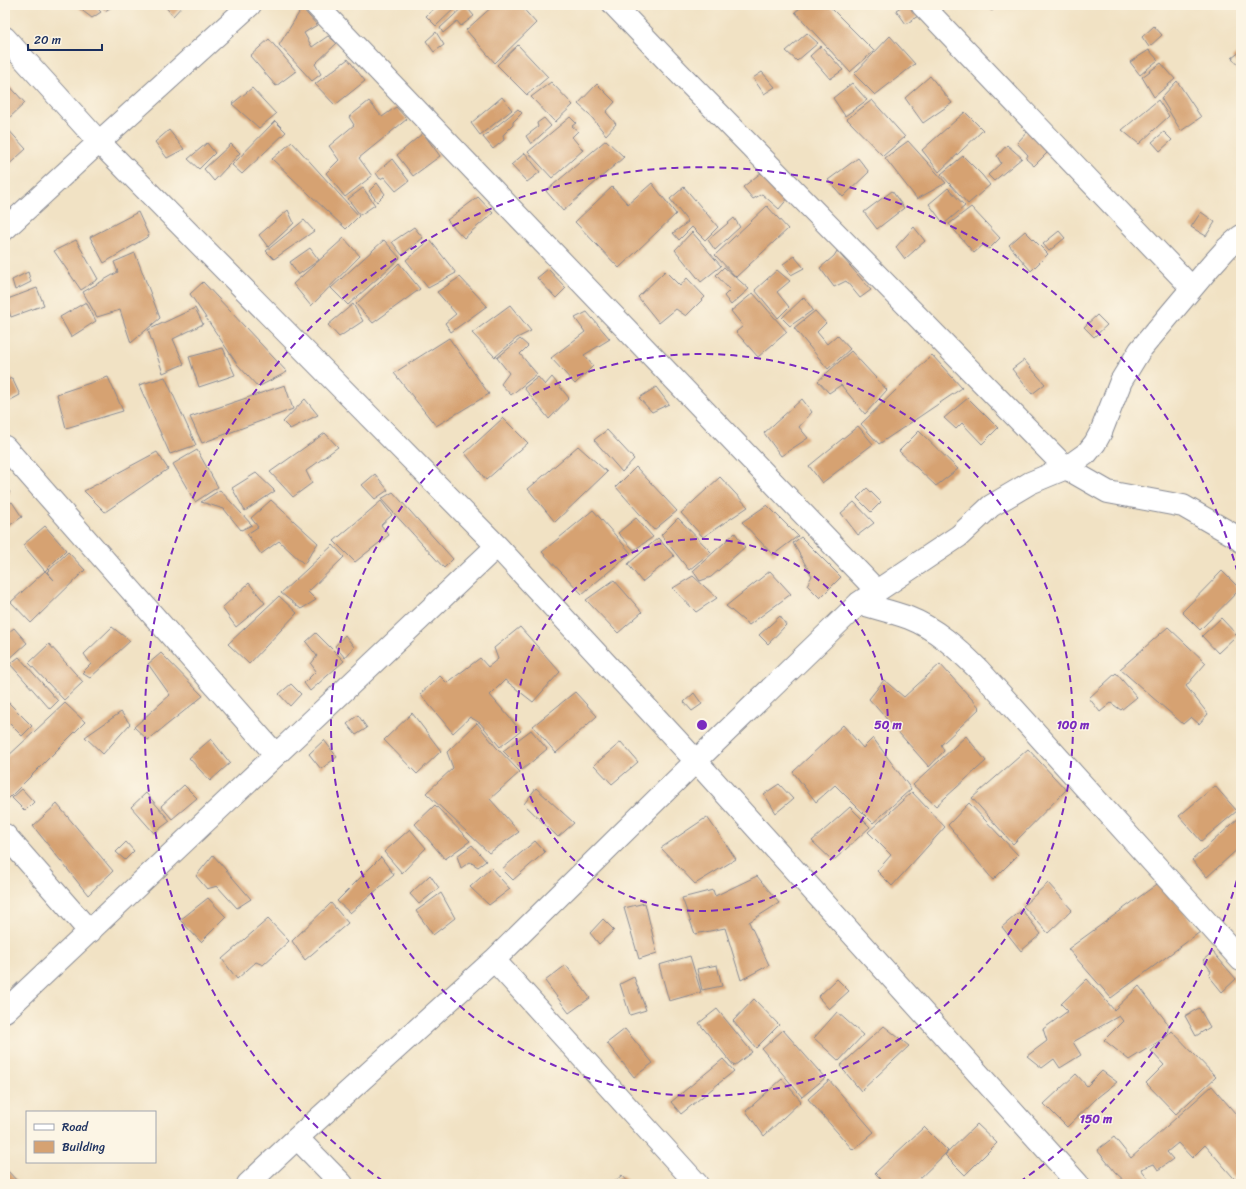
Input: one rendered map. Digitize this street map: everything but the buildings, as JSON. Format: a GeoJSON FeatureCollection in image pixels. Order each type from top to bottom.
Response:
{"type":"FeatureCollection","features":[{"type":"Feature","properties":{"kind":"street"},"geometry":{"type":"LineString","coordinates":[[5,229],[250,5]]}},
{"type":"Feature","properties":{"kind":"street"},"geometry":{"type":"LineString","coordinates":[[316,5],[877,591]]}},
{"type":"Feature","properties":{"kind":"street"},"geometry":{"type":"LineString","coordinates":[[614,5],[1066,468],[1108,492],[1183,506],[1237,537],[1241,541]]}},
{"type":"Feature","properties":{"kind":"street"},"geometry":{"type":"LineString","coordinates":[[922,5],[1192,288]]}},
{"type":"Feature","properties":{"kind":"street"},"geometry":{"type":"LineString","coordinates":[[5,38],[99,142],[497,546],[696,760],[1078,1184]]}},
{"type":"Feature","properties":{"kind":"street"},"geometry":{"type":"LineString","coordinates":[[248,1184],[494,960],[696,760],[859,603],[959,536],[991,506],[1030,483],[1066,468],[1087,453],[1101,432],[1121,381],[1140,350],[1209,268],[1241,236]]}},
{"type":"Feature","properties":{"kind":"street"},"geometry":{"type":"LineString","coordinates":[[5,447],[276,755]]}},
{"type":"Feature","properties":{"kind":"street"},"geometry":{"type":"LineString","coordinates":[[5,1011],[497,546]]}},
{"type":"Feature","properties":{"kind":"street"},"geometry":{"type":"LineString","coordinates":[[859,603],[910,618],[934,632],[957,649],[988,680],[1241,960]]}},
{"type":"Feature","properties":{"kind":"street"},"geometry":{"type":"LineString","coordinates":[[5,835],[90,932]]}},
{"type":"Feature","properties":{"kind":"street"},"geometry":{"type":"LineString","coordinates":[[494,960],[697,1184]]}},
{"type":"Feature","properties":{"kind":"street"},"geometry":{"type":"LineString","coordinates":[[298,1138],[342,1184]]}}]}
